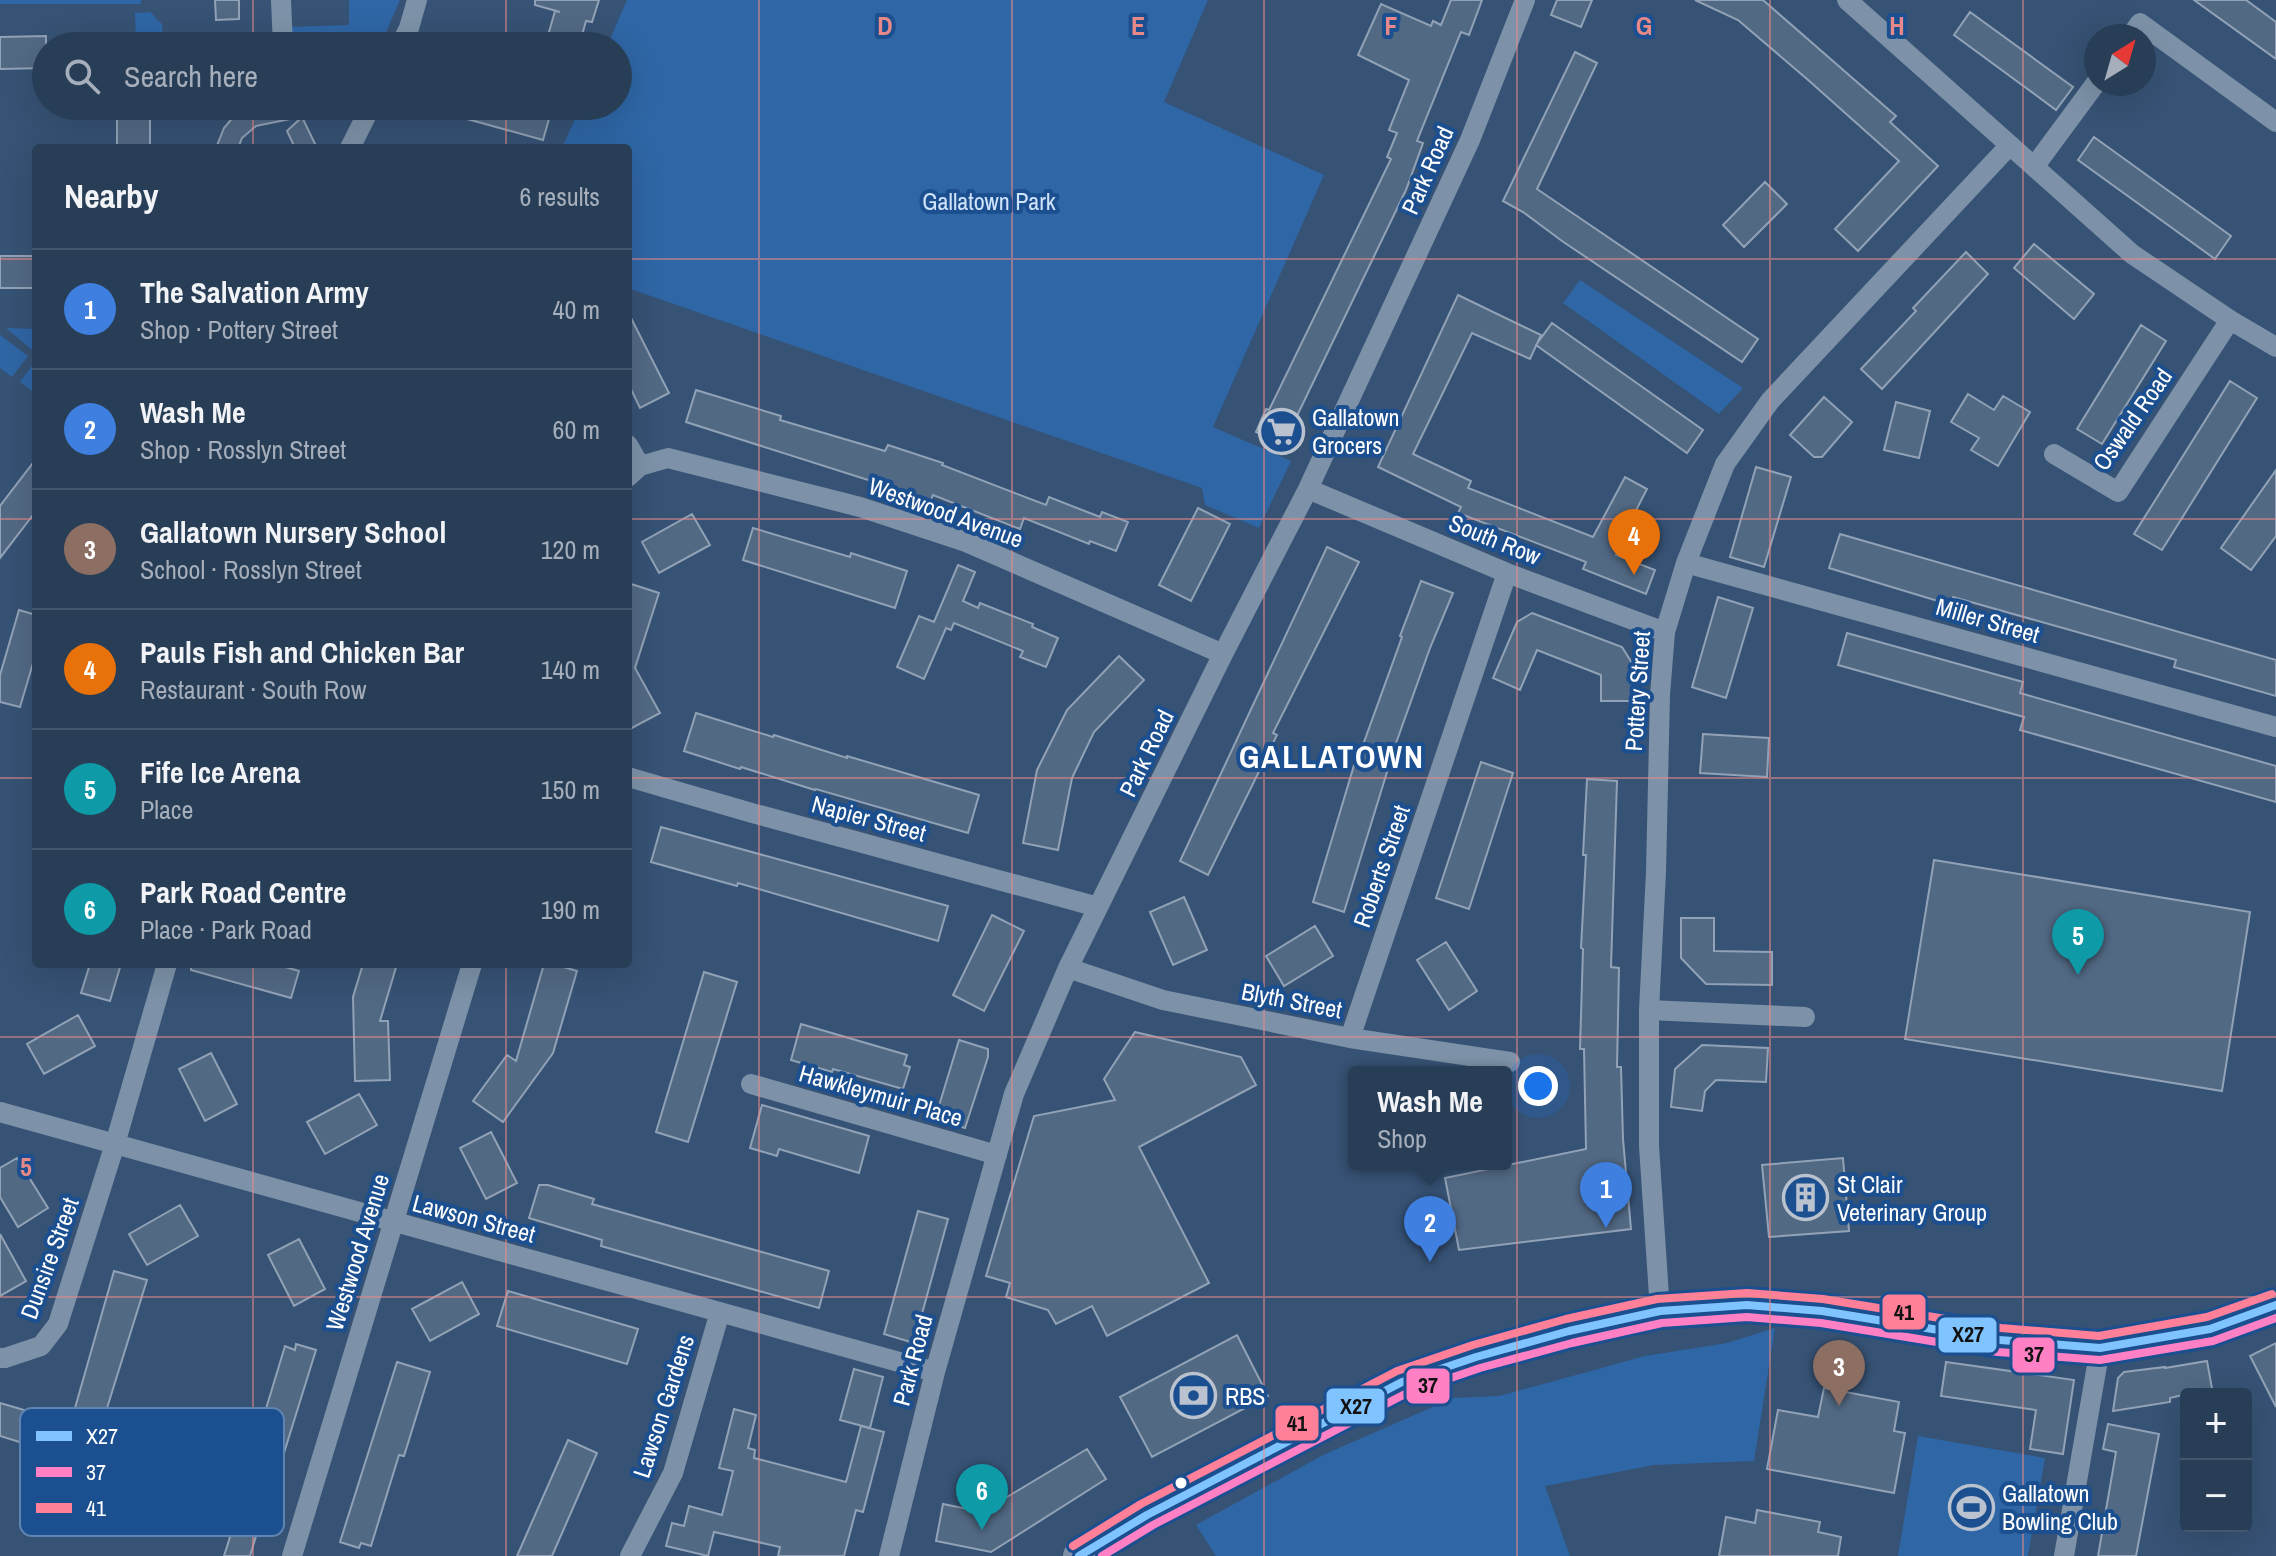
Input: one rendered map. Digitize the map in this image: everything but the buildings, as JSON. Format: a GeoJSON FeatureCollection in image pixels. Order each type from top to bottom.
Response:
{"type":"FeatureCollection","features":[{"type":"Feature","properties":{"kind":"main road"},"geometry":{"type":"LineString","coordinates":[[1079,1556],[1147,1515],[1402,1382],[1556,1334],[1660,1311],[1747,1305],[1822,1311],[2000,1340],[2100,1348],[2210,1329],[2276,1305]]}},
{"type":"Feature","properties":{"kind":"street"},"geometry":{"type":"LineString","coordinates":[[281,0],[282,32]]}},
{"type":"Feature","properties":{"kind":"street"},"geometry":{"type":"LineString","coordinates":[[407,32],[417,0]]}},
{"type":"Feature","properties":{"kind":"street","name":"Park Road"},"geometry":{"type":"LineString","coordinates":[[889,1556],[935,1372],[1014,1094],[1068,968],[1308,489],[1470,140],[1525,0]]}},
{"type":"Feature","properties":{"kind":"street"},"geometry":{"type":"LineString","coordinates":[[1847,0],[2132,254],[2276,347]]}},
{"type":"Feature","properties":{"kind":"street"},"geometry":{"type":"LineString","coordinates":[[2156,35],[2276,122]]}},
{"type":"Feature","properties":{"kind":"street"},"geometry":{"type":"LineString","coordinates":[[2034,167],[2086,96]]}},
{"type":"Feature","properties":{"kind":"street"},"geometry":{"type":"LineString","coordinates":[[352,144],[364,120]]}},
{"type":"Feature","properties":{"kind":"street","name":"Pottery Street"},"geometry":{"type":"LineString","coordinates":[[1660,1311],[1649,1146],[1649,1010],[1665,632],[1686,563],[1725,464],[1770,401],[2010,145]]}},
{"type":"Feature","properties":{"kind":"street","name":"Oswald Road"},"geometry":{"type":"LineString","coordinates":[[2054,454],[2118,492],[2230,320]]}},
{"type":"Feature","properties":{"kind":"street","name":"Westwood Avenue"},"geometry":{"type":"LineString","coordinates":[[634,471],[668,458],[860,507],[966,542],[1223,654]]}},
{"type":"Feature","properties":{"kind":"street","name":"South Row"},"geometry":{"type":"LineString","coordinates":[[1308,489],[1507,573],[1665,632]]}},
{"type":"Feature","properties":{"kind":"street","name":"Miller Street"},"geometry":{"type":"LineString","coordinates":[[1686,563],[2276,727]]}},
{"type":"Feature","properties":{"kind":"street","name":"Roberts Street"},"geometry":{"type":"LineString","coordinates":[[1350,1038],[1507,573]]}},
{"type":"Feature","properties":{"kind":"street","name":"Napier Street"},"geometry":{"type":"LineString","coordinates":[[632,778],[1098,907]]}},
{"type":"Feature","properties":{"kind":"street","name":"Dunsire Street"},"geometry":{"type":"LineString","coordinates":[[0,1358],[41,1346],[58,1324],[166,968]]}},
{"type":"Feature","properties":{"kind":"street","name":"Westwood Avenue"},"geometry":{"type":"LineString","coordinates":[[292,1556],[471,968]]}},
{"type":"Feature","properties":{"kind":"street","name":"Blyth Street"},"geometry":{"type":"LineString","coordinates":[[1068,968],[1163,1000],[1350,1038],[1510,1062]]}},
{"type":"Feature","properties":{"kind":"street"},"geometry":{"type":"LineString","coordinates":[[1649,1010],[1805,1017]]}},
{"type":"Feature","properties":{"kind":"street","name":"Hawkleymuir Place"},"geometry":{"type":"LineString","coordinates":[[751,1084],[997,1155]]}},
{"type":"Feature","properties":{"kind":"street","name":"Lawson Street"},"geometry":{"type":"LineString","coordinates":[[0,1112],[935,1372]]}},
{"type":"Feature","properties":{"kind":"street","name":"Lawson Gardens"},"geometry":{"type":"LineString","coordinates":[[630,1556],[673,1473],[720,1312]]}},
{"type":"Feature","properties":{"kind":"street"},"geometry":{"type":"LineString","coordinates":[[2064,1556],[2100,1348]]}},
{"type":"Feature","properties":{"kind":"green space"},"geometry":{"type":"Polygon","coordinates":[[[0,0],[141,0],[141,4],[0,4],[0,0]]]}},
{"type":"Feature","properties":{"kind":"green space"},"geometry":{"type":"Polygon","coordinates":[[[349,0],[400,0],[386,32],[291,32],[290,27],[349,25],[349,0]]]}},
{"type":"Feature","properties":{"kind":"green space","name":"Gallatown Park"},"geometry":{"type":"Polygon","coordinates":[[[627,0],[1208,0],[1164,102],[1324,175],[1213,427],[1291,461],[1259,528],[1205,505],[1202,488],[632,289],[632,144],[564,144],[575,120],[632,120],[632,32],[613,32],[627,0]]]}},
{"type":"Feature","properties":{"kind":"green space"},"geometry":{"type":"Polygon","coordinates":[[[150,12],[162,24],[163,32],[136,32],[135,13],[150,12]]]}},
{"type":"Feature","properties":{"kind":"green space"},"geometry":{"type":"Polygon","coordinates":[[[1580,280],[1743,388],[1719,414],[1563,303],[1580,280]]]}},
{"type":"Feature","properties":{"kind":"green space"},"geometry":{"type":"Polygon","coordinates":[[[6,328],[32,329],[32,350],[6,328]]]}},
{"type":"Feature","properties":{"kind":"green space"},"geometry":{"type":"Polygon","coordinates":[[[0,335],[28,356],[12,377],[0,368],[0,335]]]}},
{"type":"Feature","properties":{"kind":"green space"},"geometry":{"type":"Polygon","coordinates":[[[32,366],[32,391],[20,382],[32,366]]]}},
{"type":"Feature","properties":{"kind":"green space"},"geometry":{"type":"Polygon","coordinates":[[[1775,1328],[1754,1461],[1654,1465],[1545,1486],[1570,1556],[1216,1556],[1196,1525],[1323,1455],[1453,1398],[1499,1396],[1645,1356],[1727,1343],[1775,1328]]]}},
{"type":"Feature","properties":{"kind":"green space","name":"Gallatown Bowling Club"},"geometry":{"type":"Polygon","coordinates":[[[1918,1436],[2045,1458],[2028,1556],[1898,1556],[1918,1436]]]}},
{"type":"Feature","properties":{"kind":"transit line","name":"41"},"geometry":{"type":"LineString","coordinates":[[1073,1546],[1141,1504],[1397,1371],[1473,1345],[1566,1319],[1657,1299],[1747,1293],[1823,1299],[2001,1328],[2099,1336],[2207,1317],[2272,1294]]}},
{"type":"Feature","properties":{"kind":"transit line","name":"X27"},"geometry":{"type":"LineString","coordinates":[[1079,1556],[1147,1515],[1402,1382],[1569,1331],[1660,1311],[1747,1305],[1822,1311],[2000,1340],[2100,1348],[2210,1329],[2276,1305]]}},
{"type":"Feature","properties":{"kind":"transit line","name":"37"},"geometry":{"type":"LineString","coordinates":[[1102,1556],[1153,1525],[1407,1393],[1480,1368],[1662,1323],[1747,1317],[1821,1323],[1998,1352],[2100,1360],[2213,1341],[2276,1318]]}},
{"type":"Feature","properties":{"kind":"place","name":"Gallatown Grocers"},"geometry":{"type":"Point","coordinates":[1281,431]}},
{"type":"Feature","properties":{"kind":"place","name":"Pauls Fish and Chicken Bar"},"geometry":{"type":"Point","coordinates":[1634,575]}},
{"type":"Feature","properties":{"kind":"place","name":"Fife Ice Arena"},"geometry":{"type":"Point","coordinates":[2078,975]}},
{"type":"Feature","properties":{"kind":"place","name":"St Clair Veterinary Group"},"geometry":{"type":"Point","coordinates":[1806,1198]}},
{"type":"Feature","properties":{"kind":"place","name":"The Salvation Army"},"geometry":{"type":"Point","coordinates":[1606,1228]}},
{"type":"Feature","properties":{"kind":"place","name":"Wash Me"},"geometry":{"type":"Point","coordinates":[1430,1262]}},
{"type":"Feature","properties":{"kind":"place","name":"RBS"},"geometry":{"type":"Point","coordinates":[1194,1396]}},
{"type":"Feature","properties":{"kind":"place","name":"Gallatown Nursery School"},"geometry":{"type":"Point","coordinates":[1839,1406]}},
{"type":"Feature","properties":{"kind":"place","name":"Gallatown Bowling Club"},"geometry":{"type":"Point","coordinates":[1971,1507]}},
{"type":"Feature","properties":{"kind":"place","name":"Park Road Centre"},"geometry":{"type":"Point","coordinates":[982,1530]}},
{"type":"Feature","properties":{"kind":"district","name":"GALLATOWN"},"geometry":{"type":"Point","coordinates":[1332,756]}}]}
